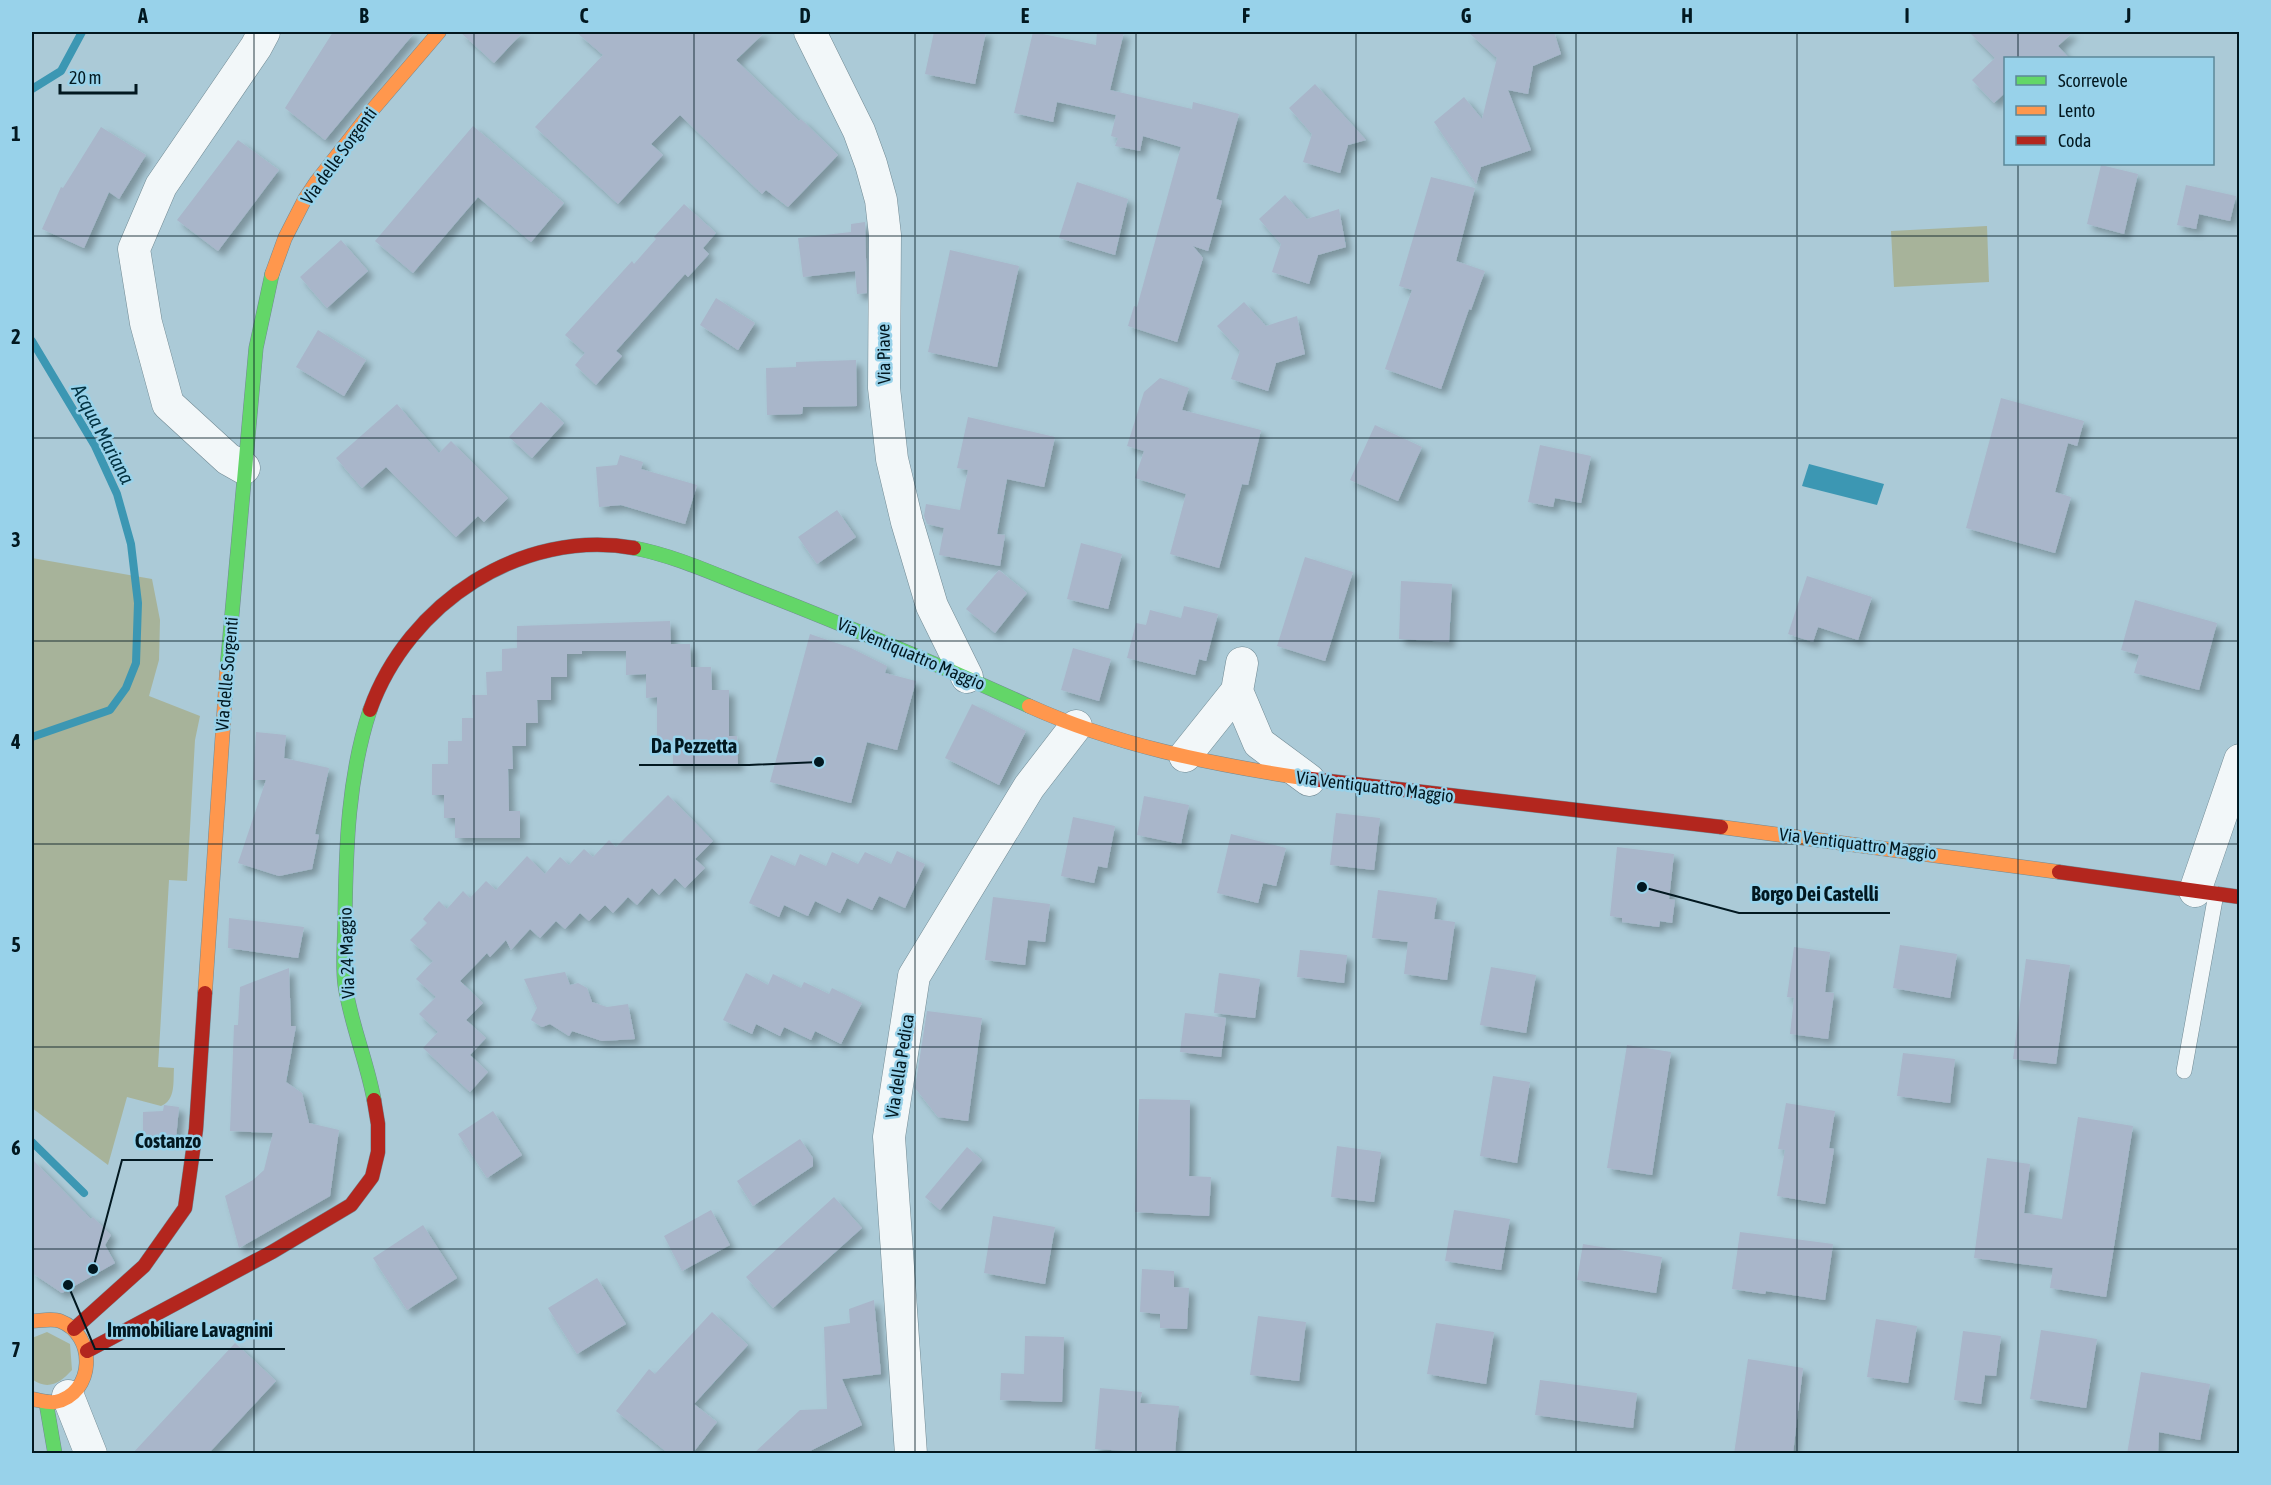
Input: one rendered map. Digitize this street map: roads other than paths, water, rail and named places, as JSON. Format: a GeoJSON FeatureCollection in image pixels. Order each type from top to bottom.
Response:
{"type":"FeatureCollection","features":[{"type":"Feature","properties":{"kind":"main road","name":"Via delle Sorgenti"},"geometry":{"type":"LineString","coordinates":[[74,1329],[144,1266],[185,1208],[196,1129],[222,730],[244,468],[254,362],[270,281],[285,238],[305,199],[330,163],[439,32]]}},
{"type":"Feature","properties":{"kind":"main road","name":"Via Ventiquattro Maggio"},"geometry":{"type":"LineString","coordinates":[[546,548],[578,544],[610,544],[656,553],[857,629],[1076,726],[1185,756],[1309,780],[1769,832],[2240,897]]}},
{"type":"Feature","properties":{"kind":"main road","name":"Via 24 Maggio"},"geometry":{"type":"LineString","coordinates":[[87,1351],[260,1259],[318,1225],[356,1200],[371,1182],[377,1163],[378,1131],[371,1091],[349,1010],[344,961],[345,877],[349,824],[361,736],[375,695],[390,668],[413,636],[432,615],[461,589],[488,571],[516,557],[546,548]]}},
{"type":"Feature","properties":{"kind":"main road"},"geometry":{"type":"LineString","coordinates":[[32,1321],[54,1319],[65,1322],[83,1339],[88,1364],[85,1377],[78,1388],[57,1399],[32,1399]]}},
{"type":"Feature","properties":{"kind":"main road"},"geometry":{"type":"LineString","coordinates":[[55,1454],[57,1399]]}},
{"type":"Feature","properties":{"kind":"street"},"geometry":{"type":"LineString","coordinates":[[244,468],[228,459],[168,404],[146,323],[134,249],[161,186],[264,32]]}},
{"type":"Feature","properties":{"kind":"street","name":"Via Piave"},"geometry":{"type":"LineString","coordinates":[[810,32],[859,131],[876,182],[885,235],[884,365],[887,423],[892,459],[907,522],[932,606],[967,677]]}},
{"type":"Feature","properties":{"kind":"street"},"geometry":{"type":"LineString","coordinates":[[1185,756],[1240,677],[1259,742],[1309,780]]}},
{"type":"Feature","properties":{"kind":"street","name":"Via della Pedica"},"geometry":{"type":"LineString","coordinates":[[911,1454],[889,1137],[914,976],[1029,787],[1076,726]]}},
{"type":"Feature","properties":{"kind":"street"},"geometry":{"type":"LineString","coordinates":[[2205,892],[2240,760]]}},
{"type":"Feature","properties":{"kind":"street"},"geometry":{"type":"LineString","coordinates":[[57,1399],[91,1454]]}},
{"type":"Feature","properties":{"kind":"lane"},"geometry":{"type":"LineString","coordinates":[[2184,1071],[2205,892]]}},
{"type":"Feature","properties":{"kind":"water"},"geometry":{"type":"Polygon","coordinates":[[[1809,464],[1884,484],[1877,505],[1802,486],[1809,464]]]}},
{"type":"Feature","properties":{"kind":"waterway","name":"Acqua Mariana"},"geometry":{"type":"LineString","coordinates":[[32,89],[61,71],[82,32]]}},
{"type":"Feature","properties":{"kind":"waterway","name":"Acqua Mariana"},"geometry":{"type":"LineString","coordinates":[[32,341],[95,446],[117,494],[131,544],[138,603],[136,663],[126,688],[110,710],[32,737]]}},
{"type":"Feature","properties":{"kind":"waterway"},"geometry":{"type":"LineString","coordinates":[[32,1142],[84,1193]]}},
{"type":"Feature","properties":{"kind":"place","name":"Da Pezzetta"},"geometry":{"type":"Point","coordinates":[819,762]}},
{"type":"Feature","properties":{"kind":"place","name":"Borgo Dei Castelli"},"geometry":{"type":"Point","coordinates":[1642,887]}},
{"type":"Feature","properties":{"kind":"place","name":"Costanzo"},"geometry":{"type":"Point","coordinates":[93,1269]}},
{"type":"Feature","properties":{"kind":"place","name":"Immobiliare Lavagnini"},"geometry":{"type":"Point","coordinates":[68,1285]}}]}
